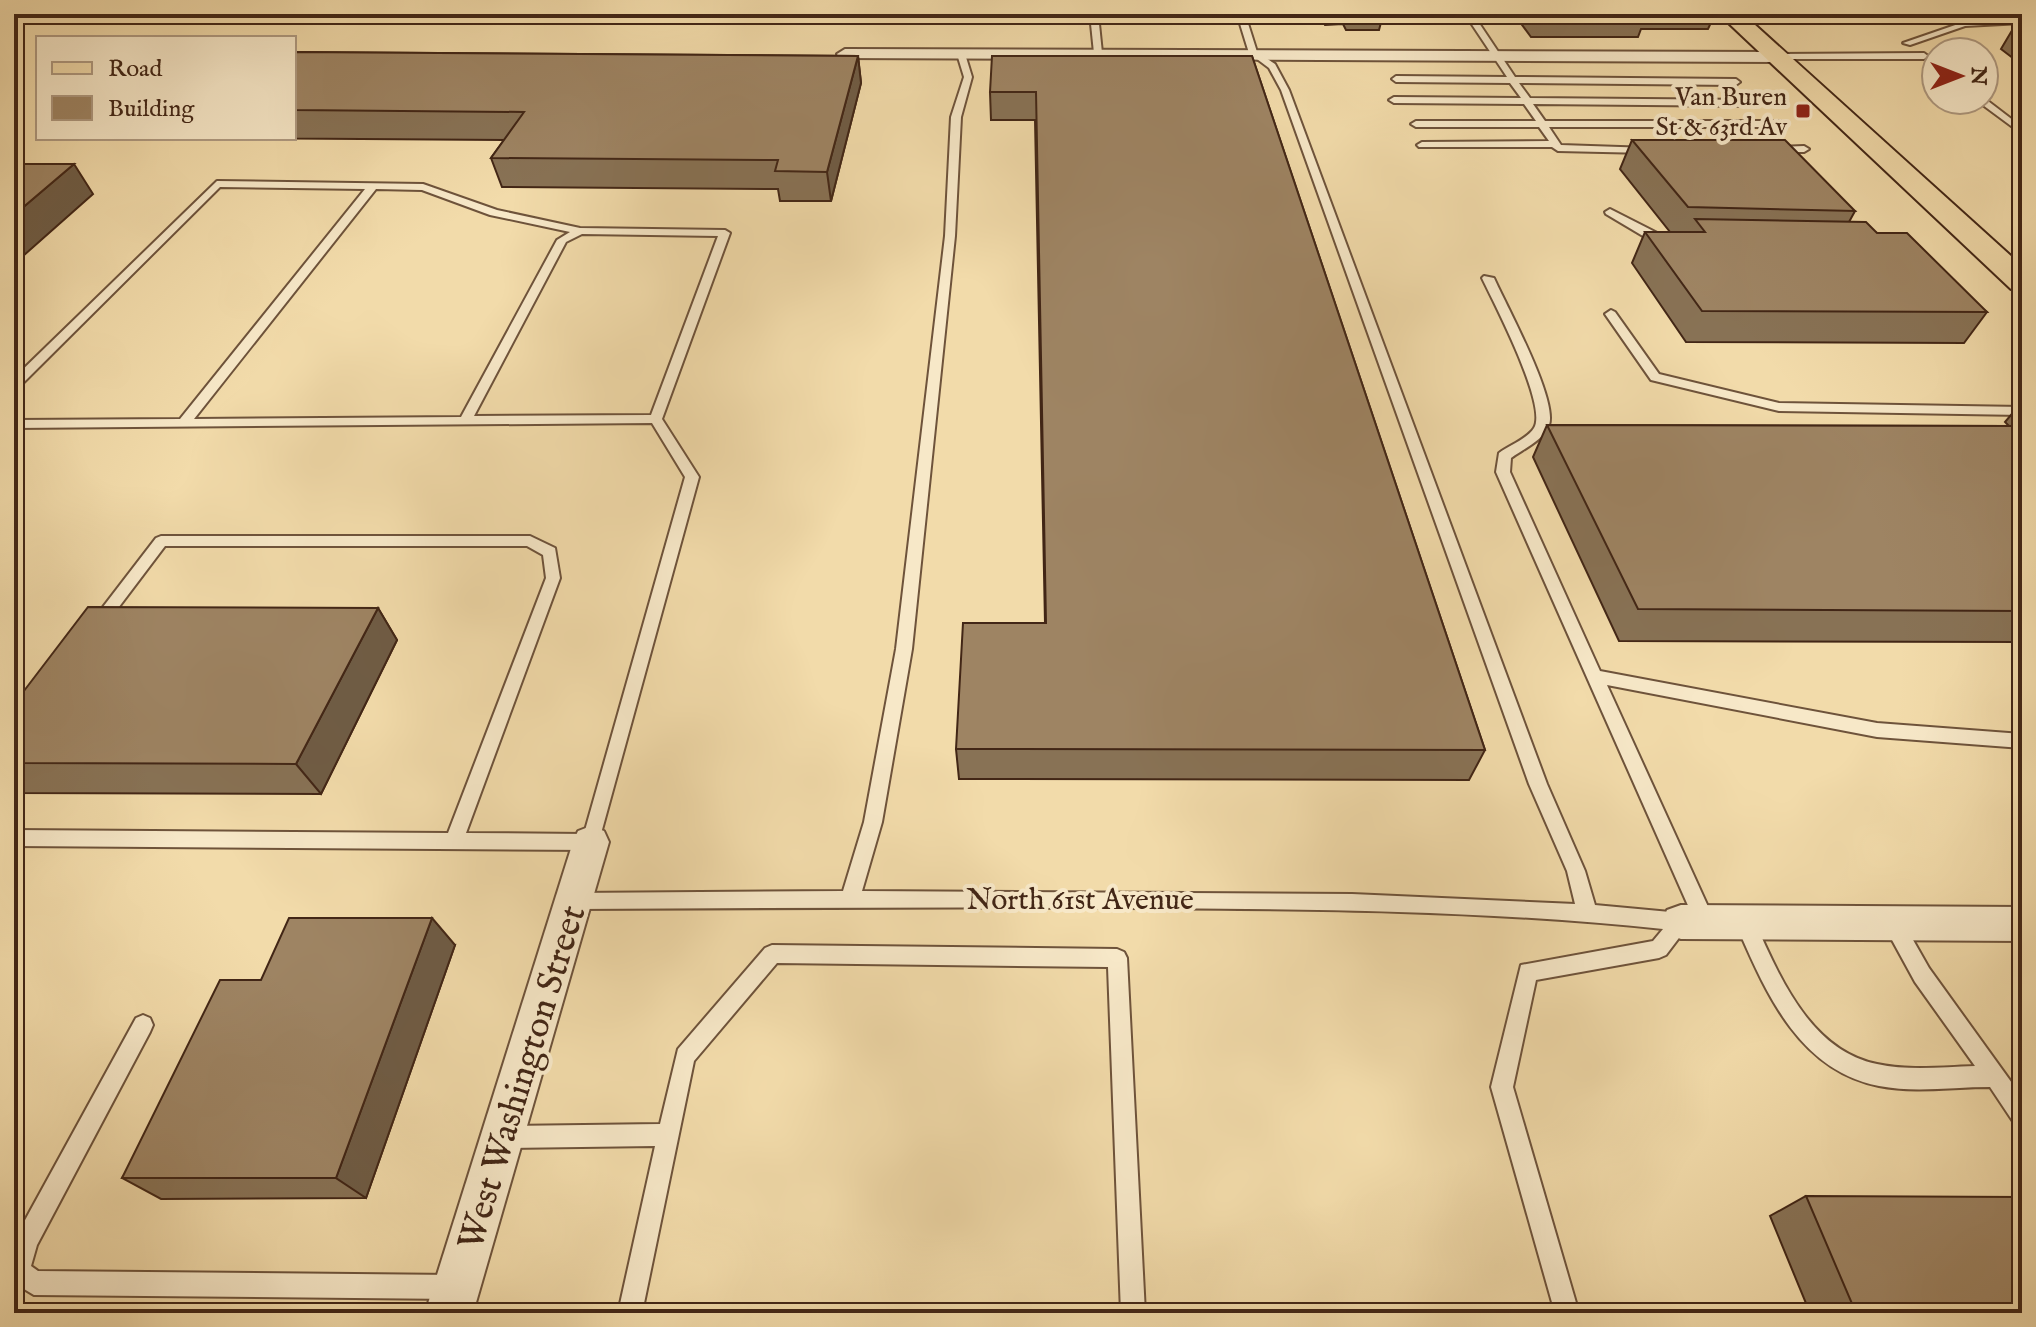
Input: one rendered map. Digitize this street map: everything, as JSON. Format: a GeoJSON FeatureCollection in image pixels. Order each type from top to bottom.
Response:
{"type":"FeatureCollection","features":[{"type":"Feature","properties":{"kind":"main road"},"geometry":{"type":"LineString","coordinates":[[1730,14],[2022,282]]}},
{"type":"Feature","properties":{"kind":"street"},"geometry":{"type":"LineString","coordinates":[[845,54],[1777,57]]}},
{"type":"Feature","properties":{"kind":"street","name":"West Washington Street"},"geometry":{"type":"LineString","coordinates":[[453,1300],[591,842]]}},
{"type":"Feature","properties":{"kind":"street"},"geometry":{"type":"LineString","coordinates":[[1693,922],[2022,924]]}},
{"type":"Feature","properties":{"kind":"lane"},"geometry":{"type":"LineString","coordinates":[[1094,14],[1098,53]]}},
{"type":"Feature","properties":{"kind":"lane"},"geometry":{"type":"LineString","coordinates":[[1241,14],[1253,53],[1272,66],[1285,90],[1532,770],[1576,871],[1587,911]]}},
{"type":"Feature","properties":{"kind":"lane"},"geometry":{"type":"LineString","coordinates":[[1469,14],[1563,150],[1653,150]]}},
{"type":"Feature","properties":{"kind":"lane"},"geometry":{"type":"LineString","coordinates":[[1928,36],[1964,24],[2022,21]]}},
{"type":"Feature","properties":{"kind":"lane"},"geometry":{"type":"LineString","coordinates":[[1920,39],[1907,43],[1920,53]]}},
{"type":"Feature","properties":{"kind":"lane"},"geometry":{"type":"LineString","coordinates":[[850,898],[873,822],[904,649],[950,236],[956,117],[968,77],[961,54]]}},
{"type":"Feature","properties":{"kind":"lane"},"geometry":{"type":"LineString","coordinates":[[1777,57],[1920,56]]}},
{"type":"Feature","properties":{"kind":"lane"},"geometry":{"type":"LineString","coordinates":[[1396,79],[1736,82]]}},
{"type":"Feature","properties":{"kind":"lane"},"geometry":{"type":"LineString","coordinates":[[1394,100],[1757,103]]}},
{"type":"Feature","properties":{"kind":"lane"},"geometry":{"type":"LineString","coordinates":[[2000,114],[2022,131]]}},
{"type":"Feature","properties":{"kind":"lane"},"geometry":{"type":"LineString","coordinates":[[1416,124],[1780,124]]}},
{"type":"Feature","properties":{"kind":"lane"},"geometry":{"type":"LineString","coordinates":[[1422,145],[1556,144]]}},
{"type":"Feature","properties":{"kind":"lane"},"geometry":{"type":"LineString","coordinates":[[1759,150],[1804,149]]}},
{"type":"Feature","properties":{"kind":"lane"},"geometry":{"type":"LineString","coordinates":[[14,385],[217,184],[423,187],[494,213],[580,231],[725,233],[656,419]]}},
{"type":"Feature","properties":{"kind":"lane"},"geometry":{"type":"LineString","coordinates":[[184,422],[373,186]]}},
{"type":"Feature","properties":{"kind":"lane"},"geometry":{"type":"LineString","coordinates":[[1610,212],[1647,234],[1672,243]]}},
{"type":"Feature","properties":{"kind":"lane"},"geometry":{"type":"LineString","coordinates":[[465,421],[562,240],[580,231]]}},
{"type":"Feature","properties":{"kind":"lane"},"geometry":{"type":"LineString","coordinates":[[1488,278],[1540,394],[1545,420],[1539,431],[1504,456],[1503,472],[1593,676],[1693,922],[1659,949],[1528,972],[1502,1087],[1567,1313]]}},
{"type":"Feature","properties":{"kind":"lane"},"geometry":{"type":"LineString","coordinates":[[1611,314],[1655,377],[1779,407],[2022,411]]}},
{"type":"Feature","properties":{"kind":"lane"},"geometry":{"type":"LineString","coordinates":[[14,424],[656,419]]}},
{"type":"Feature","properties":{"kind":"lane"},"geometry":{"type":"LineString","coordinates":[[14,838],[591,842],[692,477],[656,419]]}},
{"type":"Feature","properties":{"kind":"lane"},"geometry":{"type":"LineString","coordinates":[[87,639],[161,541],[530,541],[550,552],[553,578],[454,841]]}},
{"type":"Feature","properties":{"kind":"lane"},"geometry":{"type":"LineString","coordinates":[[1593,676],[1877,730],[2022,741]]}},
{"type":"Feature","properties":{"kind":"lane","name":"North 61st Avenue"},"geometry":{"type":"LineString","coordinates":[[573,901],[850,898],[1328,901],[1587,911],[1693,922]]}},
{"type":"Feature","properties":{"kind":"lane"},"geometry":{"type":"LineString","coordinates":[[1745,922],[1767,970],[1796,1020],[1832,1059],[1876,1075],[1994,1077]]}},
{"type":"Feature","properties":{"kind":"lane"},"geometry":{"type":"LineString","coordinates":[[1893,923],[1922,975],[2022,1115]]}},
{"type":"Feature","properties":{"kind":"lane"},"geometry":{"type":"LineString","coordinates":[[630,1313],[685,1056],[772,954],[1117,958],[1133,1313]]}},
{"type":"Feature","properties":{"kind":"lane"},"geometry":{"type":"LineString","coordinates":[[143,1025],[26,1241],[18,1271],[34,1283],[453,1300]]}},
{"type":"Feature","properties":{"kind":"lane"},"geometry":{"type":"LineString","coordinates":[[502,1137],[668,1135]]}},
{"type":"Feature","properties":{"kind":"building"},"geometry":{"type":"Polygon","coordinates":[[[1530,14],[1637,14],[1644,21],[1536,21],[1530,14]]]}},
{"type":"Feature","properties":{"kind":"building"},"geometry":{"type":"Polygon","coordinates":[[[296,52],[858,56],[827,172],[775,171],[778,160],[491,158],[524,112],[296,110],[296,52]]]}},
{"type":"Feature","properties":{"kind":"building"},"geometry":{"type":"Polygon","coordinates":[[[992,56],[1252,56],[1485,750],[956,749],[963,623],[1046,623],[1036,92],[990,92],[992,56]]]}},
{"type":"Feature","properties":{"kind":"building"},"geometry":{"type":"Polygon","coordinates":[[[1632,140],[1785,140],[1855,211],[1688,207],[1632,140]]]}},
{"type":"Feature","properties":{"kind":"building"},"geometry":{"type":"Polygon","coordinates":[[[14,164],[74,164],[14,215],[14,164]]]}},
{"type":"Feature","properties":{"kind":"building"},"geometry":{"type":"Polygon","coordinates":[[[1695,219],[1866,222],[1877,233],[1907,233],[1987,312],[1702,311],[1645,232],[1705,232],[1695,219]]]}},
{"type":"Feature","properties":{"kind":"building"},"geometry":{"type":"Polygon","coordinates":[[[1547,425],[2022,426],[2022,611],[1638,609],[1547,425]]]}},
{"type":"Feature","properties":{"kind":"building"},"geometry":{"type":"Polygon","coordinates":[[[88,607],[378,608],[296,764],[14,763],[14,704],[88,607]]]}},
{"type":"Feature","properties":{"kind":"building"},"geometry":{"type":"Polygon","coordinates":[[[289,918],[432,918],[336,1178],[122,1178],[220,980],[261,980],[289,918]]]}},
{"type":"Feature","properties":{"kind":"building"},"geometry":{"type":"Polygon","coordinates":[[[1806,1196],[2022,1197],[2022,1313],[1856,1313],[1806,1196]]]}},
{"type":"Feature","properties":{"kind":"place","name":"Van Buren St & 63rd Av"},"geometry":{"type":"Point","coordinates":[1803,111]}}]}
